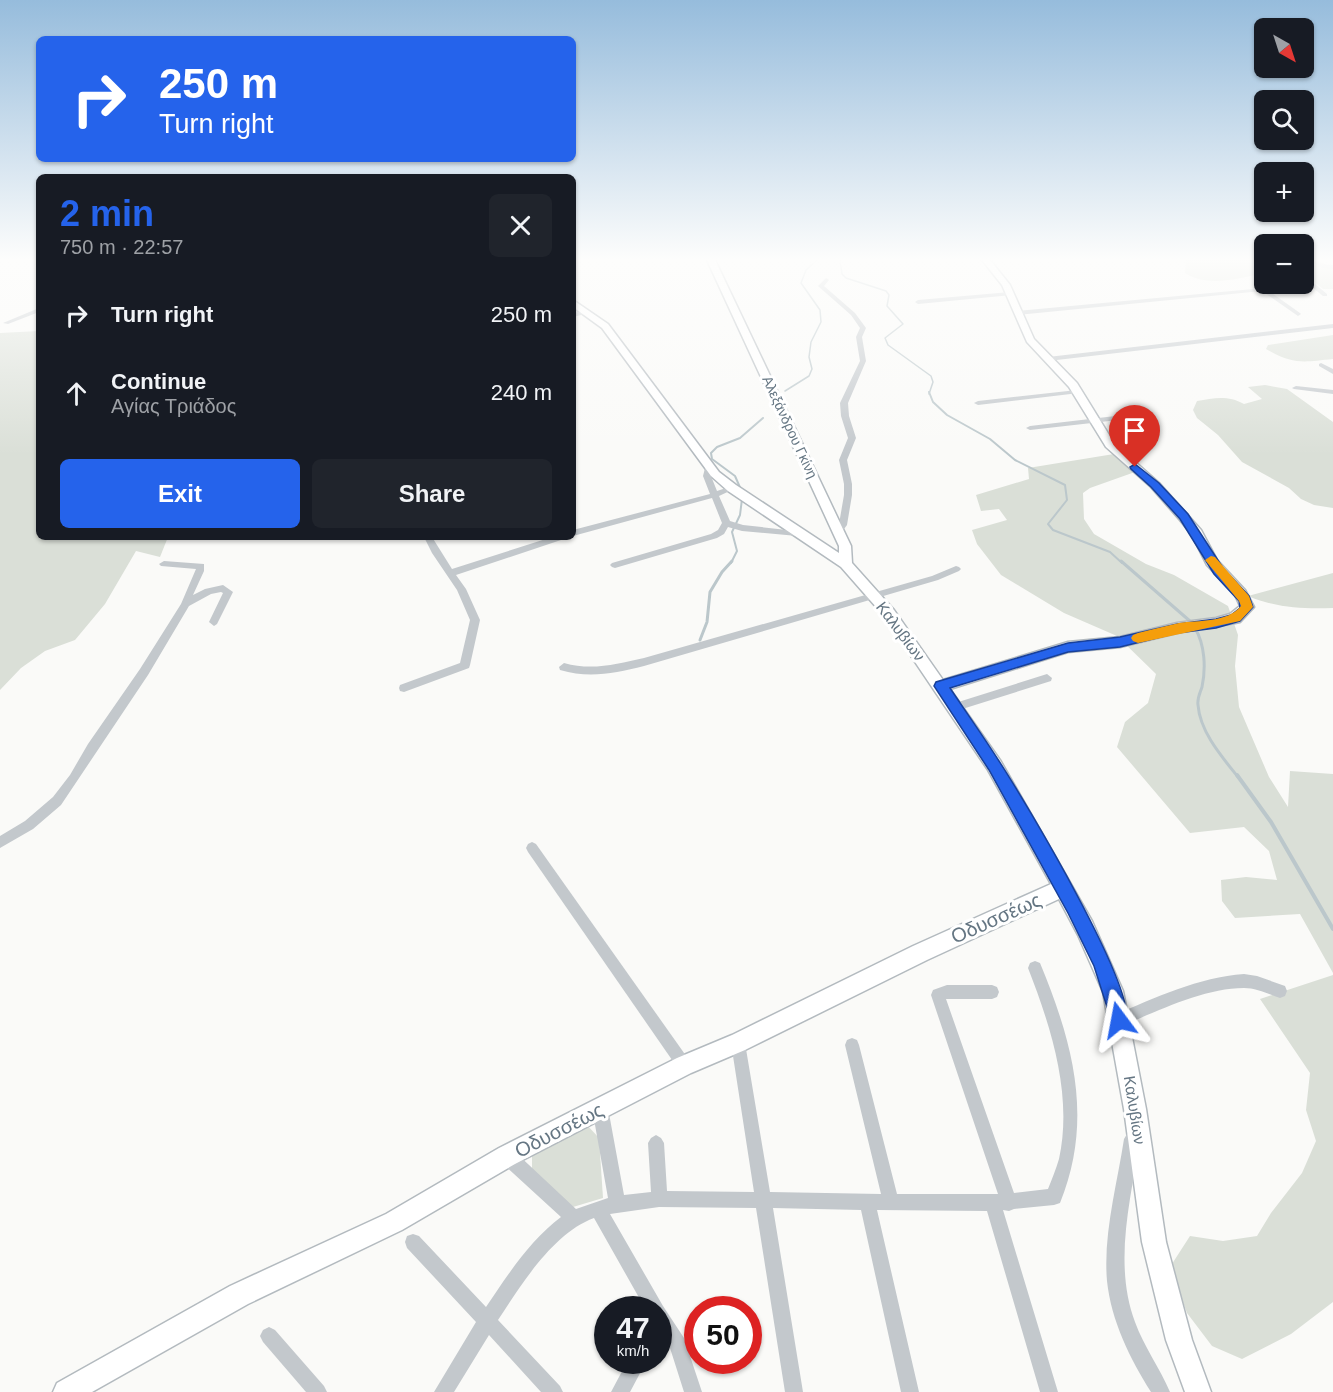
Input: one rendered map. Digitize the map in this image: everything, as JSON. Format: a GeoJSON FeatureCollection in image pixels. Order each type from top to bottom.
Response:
{"type":"FeatureCollection","features":[{"type":"Feature","properties":{"kind":"street","name":"Καλυβίων"},"geometry":{"type":"LineString","coordinates":[[603,325],[661,399],[709,466],[738,492],[846,564],[902,630],[956,707],[1013,796],[1101,962],[1113,991],[1136,1109],[1154,1242],[1179,1340],[1198,1392]]}},
{"type":"Feature","properties":{"kind":"street","name":"Αλεξάνδρου Γκίνη"},"geometry":{"type":"LineString","coordinates":[[741,325],[845,546],[846,564]]}},
{"type":"Feature","properties":{"kind":"street"},"geometry":{"type":"LineString","coordinates":[[838,531],[843,525],[848,495],[843,460],[852,438],[845,416],[844,403],[863,361],[859,337],[863,328],[861,325]]}},
{"type":"Feature","properties":{"kind":"street"},"geometry":{"type":"LineString","coordinates":[[941,686],[1068,647],[1120,642],[1177,628],[1235,618],[1247,607],[1245,599],[1218,571],[1184,517],[1155,485],[1110,445],[1077,392],[1026,334],[1022,325]]}},
{"type":"Feature","properties":{"kind":"street"},"geometry":{"type":"LineString","coordinates":[[1048,359],[1333,326]]}},
{"type":"Feature","properties":{"kind":"street"},"geometry":{"type":"LineString","coordinates":[[1321,365],[1333,372]]}},
{"type":"Feature","properties":{"kind":"street"},"geometry":{"type":"LineString","coordinates":[[1296,388],[1333,392]]}},
{"type":"Feature","properties":{"kind":"street"},"geometry":{"type":"LineString","coordinates":[[978,403],[1077,392]]}},
{"type":"Feature","properties":{"kind":"street"},"geometry":{"type":"LineString","coordinates":[[1030,428],[1124,417]]}},
{"type":"Feature","properties":{"kind":"street"},"geometry":{"type":"LineString","coordinates":[[709,466],[707,476],[729,524],[742,528],[805,535]]}},
{"type":"Feature","properties":{"kind":"street"},"geometry":{"type":"LineString","coordinates":[[576,532],[714,495],[738,492]]}},
{"type":"Feature","properties":{"kind":"street"},"geometry":{"type":"LineString","coordinates":[[615,565],[714,536],[722,532],[729,524]]}},
{"type":"Feature","properties":{"kind":"street"},"geometry":{"type":"LineString","coordinates":[[404,688],[465,665],[475,620],[430,540]]}},
{"type":"Feature","properties":{"kind":"street"},"geometry":{"type":"LineString","coordinates":[[450,573],[552,540]]}},
{"type":"Feature","properties":{"kind":"street"},"geometry":{"type":"LineString","coordinates":[[0,842],[29,825],[57,801],[144,672],[186,603],[189,593],[200,576],[201,566],[164,564]]}},
{"type":"Feature","properties":{"kind":"street"},"geometry":{"type":"LineString","coordinates":[[564,667],[578,672],[604,671],[644,662],[935,578],[956,569]]}},
{"type":"Feature","properties":{"kind":"street"},"geometry":{"type":"LineString","coordinates":[[186,603],[208,591],[223,588],[228,592],[214,622]]}},
{"type":"Feature","properties":{"kind":"street"},"geometry":{"type":"LineString","coordinates":[[956,707],[1047,678]]}},
{"type":"Feature","properties":{"kind":"street"},"geometry":{"type":"LineString","coordinates":[[532,848],[684,1065]]}},
{"type":"Feature","properties":{"kind":"street","name":"Οδυσσέως"},"geometry":{"type":"LineString","coordinates":[[66,1392],[239,1295],[394,1222],[507,1156],[684,1065],[738,1043],[920,953],[1063,888]]}},
{"type":"Feature","properties":{"kind":"street"},"geometry":{"type":"LineString","coordinates":[[443,1392],[521,1270],[557,1231],[574,1218],[597,1210],[616,1204],[659,1199],[1001,1203],[1054,1197],[1067,1157],[1070,1113],[1066,1065],[1052,1010],[1035,968]]}},
{"type":"Feature","properties":{"kind":"street"},"geometry":{"type":"LineString","coordinates":[[1119,1020],[1171,1000],[1230,982],[1246,981],[1280,991]]}},
{"type":"Feature","properties":{"kind":"street"},"geometry":{"type":"LineString","coordinates":[[992,992],[946,992],[938,995],[1001,1203],[1049,1392]]}},
{"type":"Feature","properties":{"kind":"street"},"geometry":{"type":"LineString","coordinates":[[738,1043],[794,1392]]}},
{"type":"Feature","properties":{"kind":"street"},"geometry":{"type":"LineString","coordinates":[[852,1046],[891,1201]]}},
{"type":"Feature","properties":{"kind":"street"},"geometry":{"type":"LineString","coordinates":[[600,1108],[616,1204]]}},
{"type":"Feature","properties":{"kind":"street"},"geometry":{"type":"LineString","coordinates":[[1136,1109],[1116,1256],[1118,1294],[1131,1332],[1161,1392]]}},
{"type":"Feature","properties":{"kind":"street"},"geometry":{"type":"LineString","coordinates":[[656,1143],[659,1199]]}},
{"type":"Feature","properties":{"kind":"street"},"geometry":{"type":"LineString","coordinates":[[507,1156],[574,1218]]}},
{"type":"Feature","properties":{"kind":"street"},"geometry":{"type":"LineString","coordinates":[[867,1202],[910,1392]]}},
{"type":"Feature","properties":{"kind":"street"},"geometry":{"type":"LineString","coordinates":[[597,1210],[647,1296]]}},
{"type":"Feature","properties":{"kind":"street"},"geometry":{"type":"LineString","coordinates":[[412,1242],[554,1392]]}},
{"type":"Feature","properties":{"kind":"street"},"geometry":{"type":"LineString","coordinates":[[672,1335],[678,1344],[693,1392]]}},
{"type":"Feature","properties":{"kind":"street"},"geometry":{"type":"LineString","coordinates":[[269,1336],[318,1392]]}},
{"type":"Feature","properties":{"kind":"street"},"geometry":{"type":"LineString","coordinates":[[620,1392],[630,1374]]}},
{"type":"Feature","properties":{"kind":"shaded area"},"geometry":{"type":"Polygon","coordinates":[[[36,331],[36,540],[167,540],[160,557],[136,551],[105,604],[75,640],[45,651],[21,668],[0,690],[0,333],[36,331]]]}},
{"type":"Feature","properties":{"kind":"shaded area"},"geometry":{"type":"Polygon","coordinates":[[[1333,335],[1333,359],[1292,360],[1266,349],[1268,345],[1333,335]]]}},
{"type":"Feature","properties":{"kind":"shaded area"},"geometry":{"type":"Polygon","coordinates":[[[1265,385],[1287,389],[1333,422],[1333,508],[1314,505],[1301,499],[1289,488],[1242,462],[1218,435],[1197,418],[1193,410],[1197,401],[1209,399],[1227,398],[1244,404],[1262,399],[1248,387],[1265,385]]]}},
{"type":"Feature","properties":{"kind":"shaded area"},"geometry":{"type":"Polygon","coordinates":[[[1114,454],[1135,472],[1090,488],[1083,493],[1084,519],[1094,534],[1146,564],[1174,575],[1228,606],[1238,635],[1235,666],[1239,707],[1269,777],[1288,807],[1290,771],[1333,774],[1333,973],[1300,914],[1235,918],[1222,901],[1221,880],[1246,877],[1277,880],[1269,851],[1244,827],[1190,833],[1117,747],[1125,722],[1148,703],[1156,674],[1117,636],[1064,613],[1001,575],[977,544],[972,530],[1007,520],[999,509],[981,511],[976,495],[1029,479],[1028,468],[1114,454]]]}},
{"type":"Feature","properties":{"kind":"shaded area"},"geometry":{"type":"Polygon","coordinates":[[[1333,573],[1333,608],[1290,607],[1248,596],[1333,573]]]}},
{"type":"Feature","properties":{"kind":"shaded area"},"geometry":{"type":"Polygon","coordinates":[[[1333,975],[1333,1302],[1291,1334],[1242,1359],[1212,1346],[1187,1313],[1170,1267],[1190,1236],[1223,1241],[1257,1236],[1271,1213],[1302,1173],[1316,1141],[1306,1110],[1310,1073],[1260,999],[1333,975]]]}},
{"type":"Feature","properties":{"kind":"shaded area"},"geometry":{"type":"Polygon","coordinates":[[[586,1124],[599,1138],[603,1198],[573,1207],[532,1171],[532,1151],[586,1124]]]}},
{"type":"Feature","properties":{"kind":"waterway"},"geometry":{"type":"LineString","coordinates":[[785,391],[809,376],[812,369],[809,357],[811,342],[820,325]]}},
{"type":"Feature","properties":{"kind":"waterway"},"geometry":{"type":"LineString","coordinates":[[902,325],[885,338],[888,345],[931,376],[933,382],[929,393]]}},
{"type":"Feature","properties":{"kind":"waterway"},"geometry":{"type":"LineString","coordinates":[[929,393],[933,402],[947,415],[990,439],[1015,460],[1065,485],[1067,500],[1048,524],[1053,530],[1110,552],[1122,563]]}},
{"type":"Feature","properties":{"kind":"waterway"},"geometry":{"type":"LineString","coordinates":[[742,492],[735,476],[712,459],[711,453],[717,447],[740,438],[763,418]]}},
{"type":"Feature","properties":{"kind":"waterway"},"geometry":{"type":"LineString","coordinates":[[732,561],[737,551],[732,532],[740,515],[742,499]]}},
{"type":"Feature","properties":{"kind":"waterway"},"geometry":{"type":"LineString","coordinates":[[700,640],[707,622],[710,592],[732,561]]}},
{"type":"Feature","properties":{"kind":"waterway"},"geometry":{"type":"LineString","coordinates":[[1121,561],[1191,622]]}},
{"type":"Feature","properties":{"kind":"waterway"},"geometry":{"type":"LineString","coordinates":[[1195,628],[1203,649],[1204,664],[1202,687],[1198,700],[1200,715],[1213,744],[1238,777]]}},
{"type":"Feature","properties":{"kind":"waterway"},"geometry":{"type":"LineString","coordinates":[[1237,775],[1271,822],[1333,929]]}},
{"type":"Feature","properties":{"kind":"slow traffic"},"geometry":{"type":"LineString","coordinates":[[1138,638],[1177,628],[1216,623],[1235,618],[1242,613],[1247,607],[1245,599],[1218,571],[1211,560]]}},
{"type":"Feature","properties":{"kind":"route"},"geometry":{"type":"LineString","coordinates":[[1119,1020],[1113,991],[1074,908],[1013,796],[941,686],[1068,647],[1120,642],[1177,628],[1216,623],[1235,618],[1244,611],[1247,607],[1245,599],[1218,571],[1197,533],[1155,485],[1135,467]]}}]}
